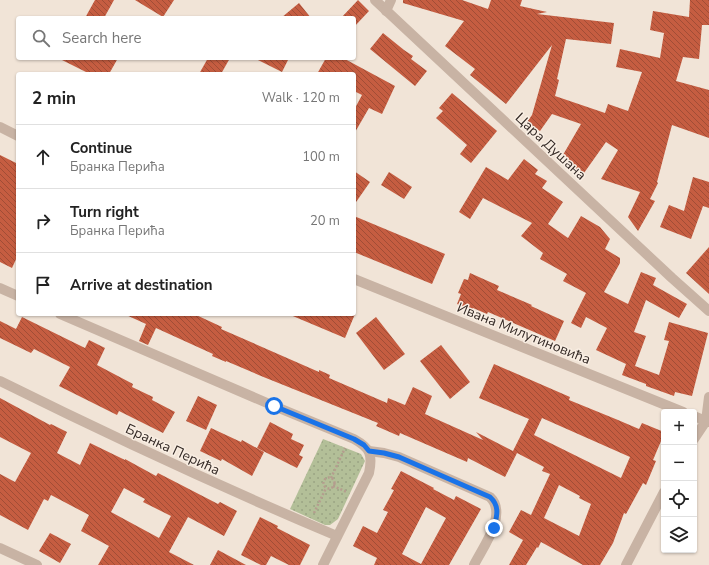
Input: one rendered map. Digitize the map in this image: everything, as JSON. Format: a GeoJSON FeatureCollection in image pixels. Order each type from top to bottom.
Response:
{"type":"FeatureCollection","features":[{"type":"Feature","properties":{"kind":"street","name":"Цара Душана"},"geometry":{"type":"LineString","coordinates":[[375,0],[709,311]]}},
{"type":"Feature","properties":{"kind":"street"},"geometry":{"type":"LineString","coordinates":[[386,11],[391,0]]}},
{"type":"Feature","properties":{"kind":"street"},"geometry":{"type":"LineString","coordinates":[[0,127],[16,135]]}},
{"type":"Feature","properties":{"kind":"street","name":"Ивана Милутиновића"},"geometry":{"type":"LineString","coordinates":[[356,280],[676,409]]}},
{"type":"Feature","properties":{"kind":"street"},"geometry":{"type":"LineString","coordinates":[[0,288],[16,295]]}},
{"type":"Feature","properties":{"kind":"street"},"geometry":{"type":"LineString","coordinates":[[65,316],[354,439],[364,445],[369,451],[371,459],[369,473],[323,565]]}},
{"type":"Feature","properties":{"kind":"street","name":"Бранка Перића"},"geometry":{"type":"LineString","coordinates":[[0,381],[142,450],[240,495],[337,536]]}},
{"type":"Feature","properties":{"kind":"street"},"geometry":{"type":"LineString","coordinates":[[697,435],[708,421],[709,397]]}},
{"type":"Feature","properties":{"kind":"street"},"geometry":{"type":"LineString","coordinates":[[697,417],[708,421]]}},
{"type":"Feature","properties":{"kind":"street"},"geometry":{"type":"LineString","coordinates":[[369,451],[399,457],[490,497],[494,501],[498,512],[495,524],[474,565]]}},
{"type":"Feature","properties":{"kind":"street"},"geometry":{"type":"LineString","coordinates":[[626,565],[661,498]]}},
{"type":"Feature","properties":{"kind":"street"},"geometry":{"type":"LineString","coordinates":[[0,548],[38,565]]}},
{"type":"Feature","properties":{"kind":"path"},"geometry":{"type":"LineString","coordinates":[[326,488],[323,484],[324,481],[331,478],[345,448]]}},
{"type":"Feature","properties":{"kind":"path"},"geometry":{"type":"LineString","coordinates":[[331,478],[334,483],[333,486]]}},
{"type":"Feature","properties":{"kind":"path"},"geometry":{"type":"LineString","coordinates":[[326,488],[331,488],[333,486],[350,494]]}},
{"type":"Feature","properties":{"kind":"path"},"geometry":{"type":"LineString","coordinates":[[312,519],[326,488]]}},
{"type":"Feature","properties":{"kind":"green space"},"geometry":{"type":"Polygon","coordinates":[[[323,439],[361,454],[365,461],[338,519],[330,525],[325,525],[290,509],[323,439]]]}},
{"type":"Feature","properties":{"kind":"building"},"geometry":{"type":"Polygon","coordinates":[[[95,0],[114,0],[105,16],[86,16],[95,0]]]}},
{"type":"Feature","properties":{"kind":"building"},"geometry":{"type":"Polygon","coordinates":[[[135,0],[174,0],[164,16],[135,0]]]}},
{"type":"Feature","properties":{"kind":"building"},"geometry":{"type":"Polygon","coordinates":[[[358,0],[369,11],[356,25],[356,16],[343,16],[358,0]]]}},
{"type":"Feature","properties":{"kind":"building"},"geometry":{"type":"Polygon","coordinates":[[[403,0],[462,0],[488,9],[491,0],[522,0],[520,6],[547,12],[537,14],[614,23],[611,44],[566,39],[557,79],[559,80],[555,96],[605,113],[608,104],[628,111],[642,72],[616,67],[620,49],[660,58],[664,33],[650,30],[653,11],[689,17],[690,0],[709,0],[709,25],[702,25],[699,59],[683,57],[676,81],[709,90],[709,138],[672,125],[657,182],[658,183],[650,199],[655,201],[638,231],[628,217],[640,192],[601,179],[618,150],[606,142],[584,173],[560,160],[581,124],[552,114],[540,131],[527,122],[532,115],[552,45],[506,104],[470,75],[475,69],[445,46],[464,21],[403,3],[403,0]]]}},
{"type":"Feature","properties":{"kind":"building"},"geometry":{"type":"Polygon","coordinates":[[[299,3],[309,16],[283,16],[299,3]]]}},
{"type":"Feature","properties":{"kind":"building"},"geometry":{"type":"Polygon","coordinates":[[[383,33],[413,56],[411,59],[427,71],[415,86],[370,49],[383,33]]]}},
{"type":"Feature","properties":{"kind":"building"},"geometry":{"type":"Polygon","coordinates":[[[62,60],[117,60],[110,72],[86,72],[62,60]]]}},
{"type":"Feature","properties":{"kind":"building"},"geometry":{"type":"Polygon","coordinates":[[[207,60],[229,60],[222,72],[200,72],[207,60]]]}},
{"type":"Feature","properties":{"kind":"building"},"geometry":{"type":"Polygon","coordinates":[[[258,60],[288,60],[282,72],[258,60]]]}},
{"type":"Feature","properties":{"kind":"building"},"geometry":{"type":"Polygon","coordinates":[[[325,60],[347,60],[395,86],[382,114],[369,108],[356,131],[356,106],[362,95],[356,92],[356,72],[318,72],[325,60]]]}},
{"type":"Feature","properties":{"kind":"building"},"geometry":{"type":"Polygon","coordinates":[[[452,93],[497,131],[471,163],[460,154],[467,145],[436,118],[443,111],[439,108],[452,93]]]}},
{"type":"Feature","properties":{"kind":"building"},"geometry":{"type":"Polygon","coordinates":[[[0,155],[16,163],[16,259],[12,268],[0,262],[0,155]]]}},
{"type":"Feature","properties":{"kind":"building"},"geometry":{"type":"Polygon","coordinates":[[[524,159],[538,170],[535,174],[547,181],[542,188],[563,202],[548,224],[568,238],[581,216],[600,227],[610,239],[605,249],[620,258],[620,263],[604,292],[628,304],[641,272],[656,278],[653,285],[687,304],[679,318],[646,300],[634,332],[646,336],[635,366],[659,375],[669,341],[664,340],[669,322],[708,333],[692,396],[675,392],[674,396],[646,386],[646,384],[622,375],[626,364],[596,350],[607,328],[586,317],[581,328],[571,323],[586,293],[563,281],[567,274],[540,259],[543,253],[521,236],[532,223],[483,198],[470,219],[459,212],[486,167],[508,180],[524,159]]]}},
{"type":"Feature","properties":{"kind":"building"},"geometry":{"type":"Polygon","coordinates":[[[356,172],[370,182],[356,202],[356,172]]]}},
{"type":"Feature","properties":{"kind":"building"},"geometry":{"type":"Polygon","coordinates":[[[389,172],[412,187],[404,199],[381,185],[389,172]]]}},
{"type":"Feature","properties":{"kind":"building"},"geometry":{"type":"Polygon","coordinates":[[[693,177],[709,182],[709,208],[703,206],[691,239],[660,227],[669,205],[684,211],[693,177]]]}},
{"type":"Feature","properties":{"kind":"building"},"geometry":{"type":"Polygon","coordinates":[[[356,217],[445,254],[432,284],[356,253],[356,217]]]}},
{"type":"Feature","properties":{"kind":"building"},"geometry":{"type":"Polygon","coordinates":[[[709,247],[709,294],[686,273],[709,247]]]}},
{"type":"Feature","properties":{"kind":"building"},"geometry":{"type":"Polygon","coordinates":[[[470,273],[499,286],[497,290],[564,321],[555,341],[488,312],[487,314],[473,308],[472,310],[457,304],[461,294],[458,293],[464,279],[468,280],[470,273]]]}},
{"type":"Feature","properties":{"kind":"building"},"geometry":{"type":"Polygon","coordinates":[[[128,316],[198,316],[222,327],[221,329],[319,372],[319,370],[330,375],[329,378],[387,403],[388,398],[405,405],[413,387],[432,396],[425,414],[483,440],[476,432],[513,451],[529,419],[479,398],[494,364],[570,397],[569,400],[639,429],[642,423],[661,431],[661,441],[653,460],[656,461],[646,485],[643,483],[626,514],[624,513],[613,543],[600,565],[583,565],[541,542],[526,565],[509,565],[523,540],[509,532],[521,510],[531,515],[550,474],[542,471],[544,467],[517,453],[505,477],[468,458],[467,462],[400,433],[399,436],[376,426],[378,423],[226,362],[212,356],[213,354],[156,328],[148,345],[139,341],[146,324],[128,316]],[[542,418],[534,435],[621,478],[630,457],[542,418]],[[559,485],[544,518],[579,536],[591,504],[579,498],[580,496],[559,485]]]}},
{"type":"Feature","properties":{"kind":"building"},"geometry":{"type":"Polygon","coordinates":[[[293,316],[354,316],[345,338],[293,316]]]}},
{"type":"Feature","properties":{"kind":"building"},"geometry":{"type":"Polygon","coordinates":[[[22,317],[85,348],[89,340],[105,348],[97,365],[133,384],[132,387],[153,397],[152,400],[175,412],[163,433],[119,411],[117,415],[59,386],[70,367],[34,349],[31,353],[0,338],[0,321],[16,329],[22,317]]]}},
{"type":"Feature","properties":{"kind":"building"},"geometry":{"type":"Polygon","coordinates":[[[376,317],[405,354],[384,370],[356,333],[376,317]]]}},
{"type":"Feature","properties":{"kind":"building"},"geometry":{"type":"Polygon","coordinates":[[[441,345],[470,382],[450,399],[420,361],[441,345]]]}},
{"type":"Feature","properties":{"kind":"building"},"geometry":{"type":"Polygon","coordinates":[[[198,396],[217,405],[206,430],[186,421],[198,396]]]}},
{"type":"Feature","properties":{"kind":"building"},"geometry":{"type":"Polygon","coordinates":[[[0,398],[50,425],[51,424],[67,432],[57,453],[80,465],[90,443],[125,459],[156,476],[158,473],[218,504],[220,502],[237,511],[224,536],[188,517],[169,552],[194,565],[98,565],[109,546],[81,531],[89,515],[51,495],[48,501],[44,499],[28,530],[0,515],[0,474],[15,482],[31,453],[0,437],[0,398]],[[124,488],[111,512],[159,538],[171,516],[143,502],[145,499],[124,488]]]}},
{"type":"Feature","properties":{"kind":"building"},"geometry":{"type":"Polygon","coordinates":[[[270,422],[293,434],[291,439],[304,445],[299,455],[303,457],[297,468],[257,448],[270,422]]]}},
{"type":"Feature","properties":{"kind":"building"},"geometry":{"type":"Polygon","coordinates":[[[211,428],[241,442],[242,440],[264,452],[252,476],[222,459],[221,461],[200,451],[211,428]]]}},
{"type":"Feature","properties":{"kind":"building"},"geometry":{"type":"Polygon","coordinates":[[[401,471],[454,500],[456,496],[481,509],[449,565],[374,565],[377,558],[353,546],[363,526],[377,533],[388,512],[383,510],[394,490],[391,489],[401,471]],[[426,507],[402,554],[421,564],[446,518],[426,507]]]}},
{"type":"Feature","properties":{"kind":"building"},"geometry":{"type":"Polygon","coordinates":[[[260,517],[278,526],[277,528],[310,545],[300,565],[289,565],[271,556],[266,565],[261,565],[241,555],[260,517]]]}},
{"type":"Feature","properties":{"kind":"building"},"geometry":{"type":"Polygon","coordinates":[[[50,533],[71,544],[60,563],[39,551],[50,533]]]}},
{"type":"Feature","properties":{"kind":"building"},"geometry":{"type":"Polygon","coordinates":[[[218,550],[246,565],[210,565],[218,550]]]}},
{"type":"Feature","properties":{"kind":"route"},"geometry":{"type":"LineString","coordinates":[[274,406],[354,439],[364,445],[369,451],[399,457],[490,497],[494,501],[498,512],[494,528]]}}]}
